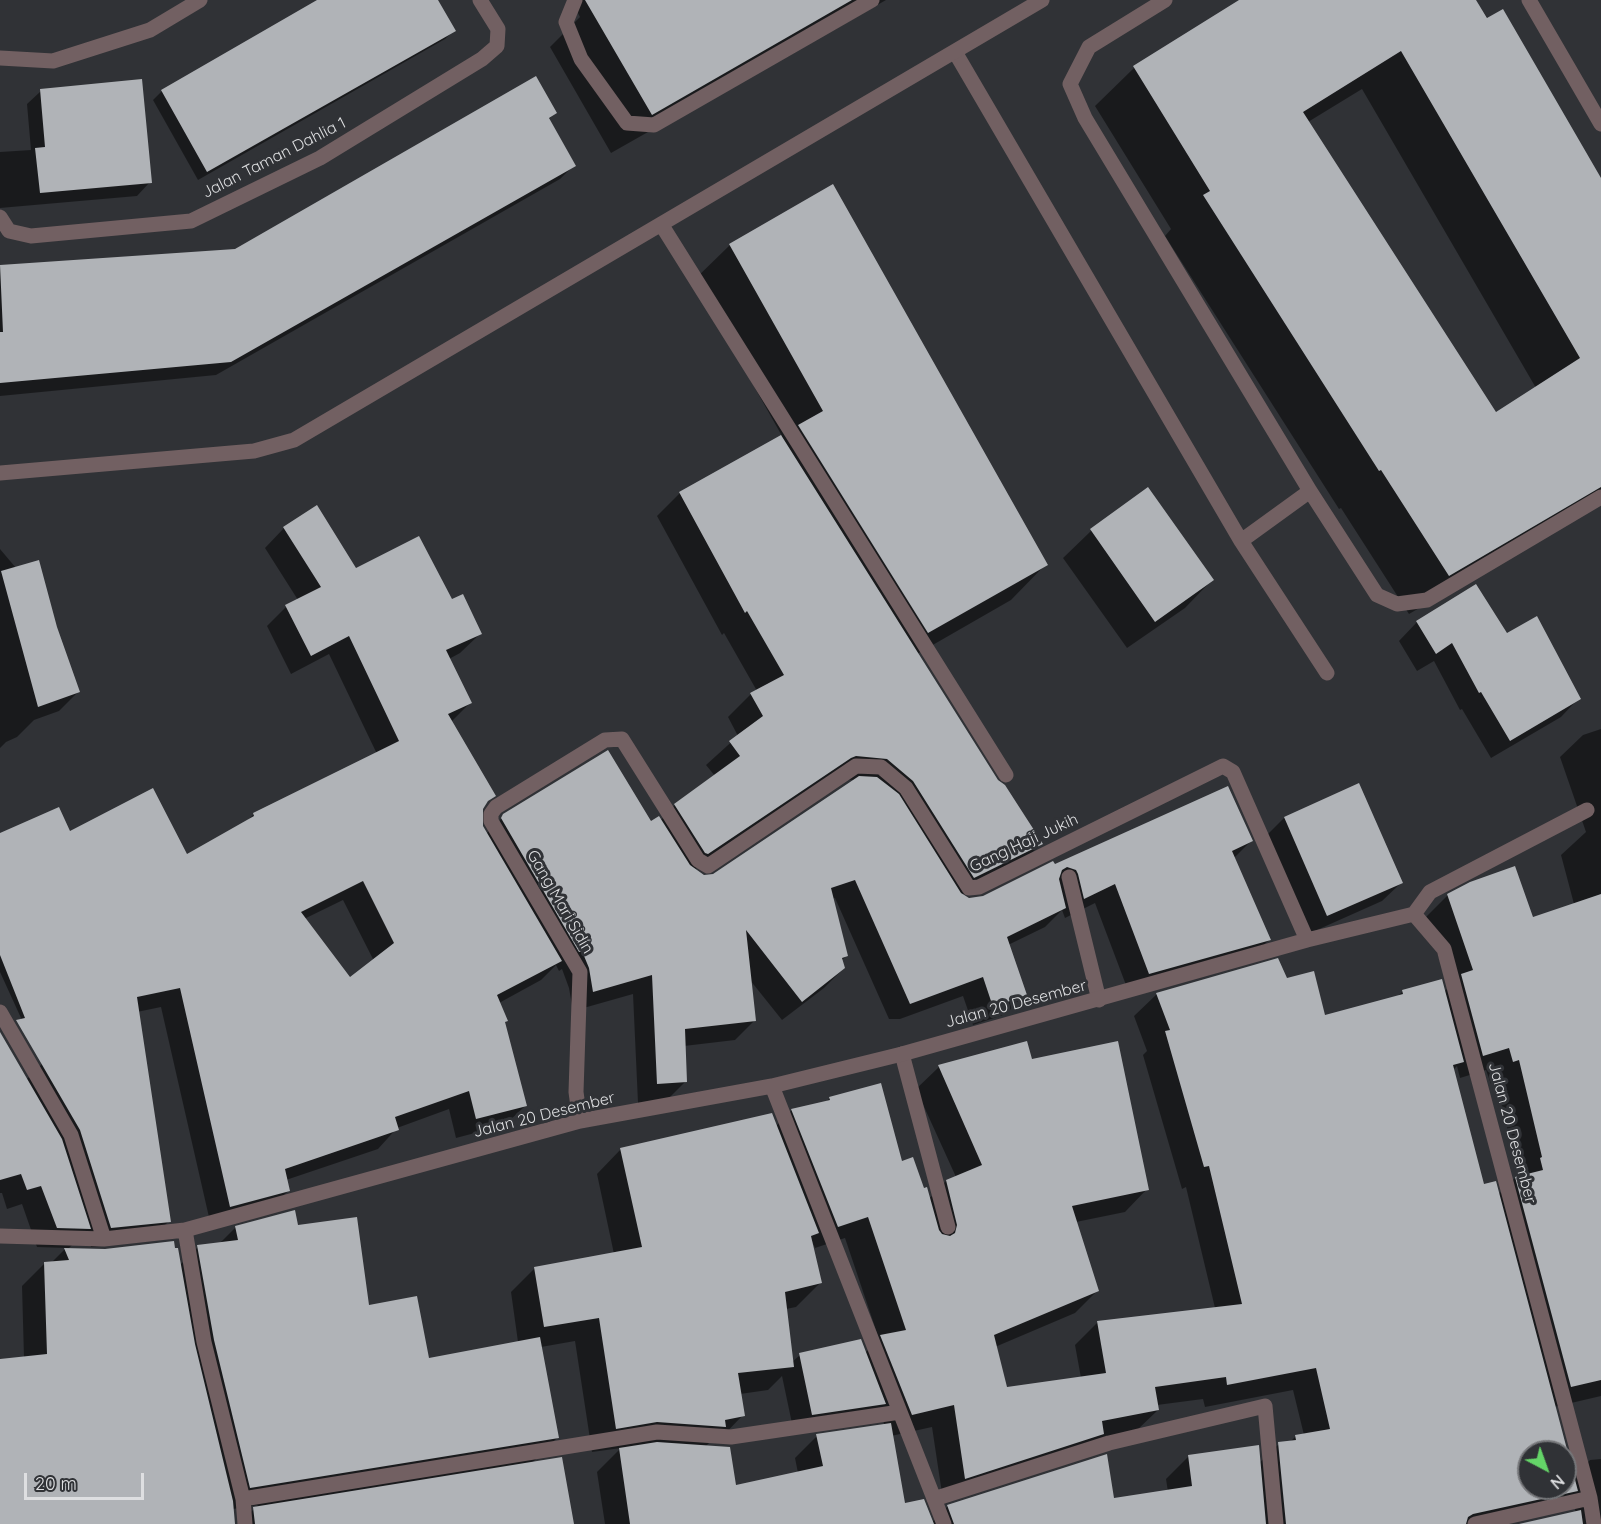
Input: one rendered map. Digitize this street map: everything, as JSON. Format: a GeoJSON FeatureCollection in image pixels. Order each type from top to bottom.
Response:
{"type":"FeatureCollection","features":[{"type":"Feature","properties":{"kind":"street"},"geometry":{"type":"LineString","coordinates":[[0,58],[53,61],[150,30],[200,0]]}},
{"type":"Feature","properties":{"kind":"street","name":"Jalan Taman Dahlia 1"},"geometry":{"type":"LineString","coordinates":[[0,217],[9,231],[31,236],[191,221],[320,158],[482,59],[497,46],[498,29],[480,0]]}},
{"type":"Feature","properties":{"kind":"street"},"geometry":{"type":"LineString","coordinates":[[575,0],[566,22],[581,59],[627,123],[654,125],[872,0]]}},
{"type":"Feature","properties":{"kind":"street"},"geometry":{"type":"LineString","coordinates":[[0,473],[254,451],[294,440],[1042,0]]}},
{"type":"Feature","properties":{"kind":"street"},"geometry":{"type":"LineString","coordinates":[[1165,0],[1089,47],[1070,84],[1085,118],[1310,491],[1377,595],[1397,604],[1427,600],[1601,497]]}},
{"type":"Feature","properties":{"kind":"street"},"geometry":{"type":"LineString","coordinates":[[1529,0],[1601,124]]}},
{"type":"Feature","properties":{"kind":"street"},"geometry":{"type":"LineString","coordinates":[[956,52],[1241,541],[1327,673]]}},
{"type":"Feature","properties":{"kind":"street"},"geometry":{"type":"LineString","coordinates":[[661,224],[1006,775]]}},
{"type":"Feature","properties":{"kind":"street"},"geometry":{"type":"LineString","coordinates":[[1241,541],[1310,491]]}},
{"type":"Feature","properties":{"kind":"street","name":"Gang Haji Jukih"},"geometry":{"type":"LineString","coordinates":[[491,814],[496,807],[605,740],[622,739],[698,860],[708,866],[856,766],[881,767],[906,788],[969,888],[980,888],[1223,766],[1233,772],[1307,940]]}},
{"type":"Feature","properties":{"kind":"street"},"geometry":{"type":"LineString","coordinates":[[1414,914],[1430,891],[1587,810]]}},
{"type":"Feature","properties":{"kind":"street","name":"Gang Mari Sidin"},"geometry":{"type":"LineString","coordinates":[[491,814],[491,821],[580,972],[576,1092],[580,1121]]}},
{"type":"Feature","properties":{"kind":"street"},"geometry":{"type":"LineString","coordinates":[[1069,877],[1099,1000]]}},
{"type":"Feature","properties":{"kind":"street","name":"Jalan 20 Desember"},"geometry":{"type":"LineString","coordinates":[[0,1236],[104,1239],[185,1230],[580,1121],[772,1086],[902,1054],[1307,940],[1414,914],[1444,950],[1590,1498],[1594,1524]]}},
{"type":"Feature","properties":{"kind":"street"},"geometry":{"type":"LineString","coordinates":[[0,1012],[71,1135],[104,1239]]}},
{"type":"Feature","properties":{"kind":"street"},"geometry":{"type":"LineString","coordinates":[[902,1054],[948,1227]]}},
{"type":"Feature","properties":{"kind":"street"},"geometry":{"type":"LineString","coordinates":[[772,1086],[944,1524]]}},
{"type":"Feature","properties":{"kind":"street"},"geometry":{"type":"LineString","coordinates":[[185,1230],[204,1342],[243,1499],[244,1524]]}},
{"type":"Feature","properties":{"kind":"street"},"geometry":{"type":"LineString","coordinates":[[934,1499],[1109,1443],[1265,1406],[1276,1524]]}},
{"type":"Feature","properties":{"kind":"street"},"geometry":{"type":"LineString","coordinates":[[243,1499],[657,1432],[731,1437],[900,1412]]}},
{"type":"Feature","properties":{"kind":"street"},"geometry":{"type":"LineString","coordinates":[[1475,1524],[1590,1498]]}},
{"type":"Feature","properties":{"kind":"building"},"geometry":{"type":"Polygon","coordinates":[[[317,0],[438,0],[456,31],[207,172],[161,90],[317,0]]]}},
{"type":"Feature","properties":{"kind":"building"},"geometry":{"type":"Polygon","coordinates":[[[585,0],[852,0],[652,115],[585,0]]]}},
{"type":"Feature","properties":{"kind":"building"},"geometry":{"type":"Polygon","coordinates":[[[1239,0],[1476,0],[1487,18],[1503,9],[1601,178],[1601,487],[1449,576],[1381,470],[1379,471],[1203,195],[1210,191],[1133,66],[1239,0]],[[1401,51],[1303,112],[1496,412],[1580,358],[1401,51]]]}},
{"type":"Feature","properties":{"kind":"building"},"geometry":{"type":"Polygon","coordinates":[[[536,76],[557,113],[549,118],[576,166],[231,362],[0,383],[0,332],[3,332],[0,265],[235,249],[536,76]]]}},
{"type":"Feature","properties":{"kind":"building"},"geometry":{"type":"Polygon","coordinates":[[[142,79],[152,183],[40,193],[35,148],[45,147],[40,89],[142,79]]]}},
{"type":"Feature","properties":{"kind":"building"},"geometry":{"type":"Polygon","coordinates":[[[833,184],[1048,565],[928,633],[798,425],[823,411],[729,244],[833,184]]]}},
{"type":"Feature","properties":{"kind":"building"},"geometry":{"type":"Polygon","coordinates":[[[781,435],[998,780],[1005,785],[1043,844],[974,878],[913,781],[887,759],[856,756],[708,854],[705,853],[674,804],[740,756],[729,741],[763,716],[750,693],[784,675],[747,611],[745,613],[679,492],[781,435]]]}},
{"type":"Feature","properties":{"kind":"building"},"geometry":{"type":"Polygon","coordinates":[[[1148,487],[1214,580],[1155,622],[1090,529],[1148,487]]]}},
{"type":"Feature","properties":{"kind":"building"},"geometry":{"type":"Polygon","coordinates":[[[317,505],[356,568],[419,536],[452,599],[463,594],[482,634],[446,650],[472,703],[448,714],[496,796],[488,801],[483,809],[483,826],[562,961],[497,995],[508,1021],[505,1022],[527,1106],[476,1119],[469,1091],[395,1117],[399,1130],[285,1169],[290,1191],[230,1207],[180,988],[137,997],[171,1222],[111,1228],[80,1130],[16,1020],[25,1018],[0,955],[0,833],[59,807],[70,831],[153,788],[187,854],[254,816],[253,813],[399,741],[349,636],[311,656],[285,605],[321,587],[283,527],[317,505]],[[363,881],[301,912],[350,977],[394,943],[363,881]]]}},
{"type":"Feature","properties":{"kind":"building"},"geometry":{"type":"Polygon","coordinates":[[[39,560],[57,627],[80,692],[38,707],[1,571],[39,560]]]}},
{"type":"Feature","properties":{"kind":"building"},"geometry":{"type":"Polygon","coordinates":[[[1476,584],[1507,633],[1537,616],[1581,699],[1510,741],[1481,692],[1479,693],[1452,643],[1436,654],[1416,621],[1476,584]]]}},
{"type":"Feature","properties":{"kind":"building"},"geometry":{"type":"Polygon","coordinates":[[[608,750],[651,821],[659,816],[690,865],[704,875],[713,874],[859,776],[877,777],[899,794],[961,893],[969,898],[983,896],[1053,861],[1055,864],[1228,786],[1253,841],[1232,851],[1271,940],[1149,974],[1115,884],[1084,899],[1076,870],[1067,867],[1062,870],[1059,879],[1066,908],[1007,937],[1027,995],[993,1007],[983,977],[910,1004],[855,880],[831,888],[848,956],[842,958],[845,968],[802,1002],[746,930],[756,1021],[685,1029],[687,1082],[657,1084],[652,975],[593,992],[589,968],[582,951],[579,952],[501,818],[503,814],[608,750]]]}},
{"type":"Feature","properties":{"kind":"building"},"geometry":{"type":"Polygon","coordinates":[[[1359,783],[1403,883],[1327,916],[1284,817],[1359,783]]]}},
{"type":"Feature","properties":{"kind":"building"},"geometry":{"type":"Polygon","coordinates":[[[1515,866],[1533,917],[1601,894],[1601,1380],[1571,1387],[1515,1177],[1543,1170],[1519,1060],[1513,1062],[1509,1048],[1483,1056],[1461,974],[1473,970],[1447,894],[1470,882],[1515,866]]]}},
{"type":"Feature","properties":{"kind":"building"},"geometry":{"type":"Polygon","coordinates":[[[1278,958],[1287,978],[1314,971],[1325,1015],[1403,994],[1402,990],[1442,979],[1464,1062],[1453,1065],[1484,1184],[1496,1181],[1565,1440],[1517,1440],[1517,1500],[1537,1500],[1473,1514],[1468,1517],[1466,1524],[1286,1524],[1278,1442],[1296,1440],[1295,1435],[1330,1429],[1316,1368],[1227,1385],[1226,1377],[1155,1387],[1159,1410],[1102,1421],[1104,1434],[965,1479],[954,1405],[912,1415],[880,1335],[906,1330],[868,1217],[838,1227],[791,1109],[830,1100],[829,1097],[881,1083],[902,1161],[913,1157],[924,1188],[927,1187],[939,1230],[942,1234],[950,1236],[955,1233],[957,1225],[946,1180],[982,1165],[938,1065],[1027,1041],[1032,1059],[1118,1041],[1149,1190],[1072,1206],[1099,1291],[994,1335],[1007,1387],[1106,1373],[1097,1321],[1242,1304],[1209,1166],[1204,1167],[1165,1031],[1170,1030],[1156,993],[1278,958]]]}},
{"type":"Feature","properties":{"kind":"building"},"geometry":{"type":"Polygon","coordinates":[[[0,1032],[62,1139],[91,1229],[57,1228],[41,1186],[27,1190],[21,1174],[0,1180],[0,1032]]]}},
{"type":"Feature","properties":{"kind":"building"},"geometry":{"type":"Polygon","coordinates":[[[772,1113],[819,1233],[811,1236],[822,1283],[785,1292],[794,1367],[738,1373],[745,1416],[725,1420],[726,1427],[657,1422],[616,1429],[599,1318],[544,1327],[534,1267],[642,1247],[620,1148],[772,1113]]]}},
{"type":"Feature","properties":{"kind":"building"},"geometry":{"type":"Polygon","coordinates":[[[295,1210],[298,1225],[357,1217],[369,1305],[417,1296],[429,1358],[540,1337],[559,1438],[250,1488],[214,1340],[197,1245],[238,1240],[235,1226],[295,1210]]]}},
{"type":"Feature","properties":{"kind":"building"},"geometry":{"type":"Polygon","coordinates":[[[174,1241],[175,1248],[178,1248],[195,1344],[233,1501],[235,1524],[0,1524],[0,1359],[47,1354],[44,1262],[69,1260],[64,1248],[105,1249],[174,1241]]]}},
{"type":"Feature","properties":{"kind":"building"},"geometry":{"type":"Polygon","coordinates":[[[861,1339],[886,1404],[812,1415],[799,1353],[861,1339]]]}},
{"type":"Feature","properties":{"kind":"building"},"geometry":{"type":"Polygon","coordinates":[[[891,1423],[905,1503],[924,1499],[934,1524],[630,1524],[619,1448],[657,1442],[730,1447],[736,1485],[823,1466],[816,1434],[891,1423]]]}},
{"type":"Feature","properties":{"kind":"building"},"geometry":{"type":"Polygon","coordinates":[[[1259,1445],[1266,1524],[954,1524],[947,1505],[1107,1454],[1114,1498],[1192,1486],[1188,1455],[1259,1445]]]}},
{"type":"Feature","properties":{"kind":"building"},"geometry":{"type":"Polygon","coordinates":[[[562,1457],[574,1524],[255,1524],[253,1507],[562,1457]]]}},
{"type":"Feature","properties":{"kind":"building"},"geometry":{"type":"Polygon","coordinates":[[[1581,1510],[1583,1524],[1519,1524],[1581,1510]]]}}]}
